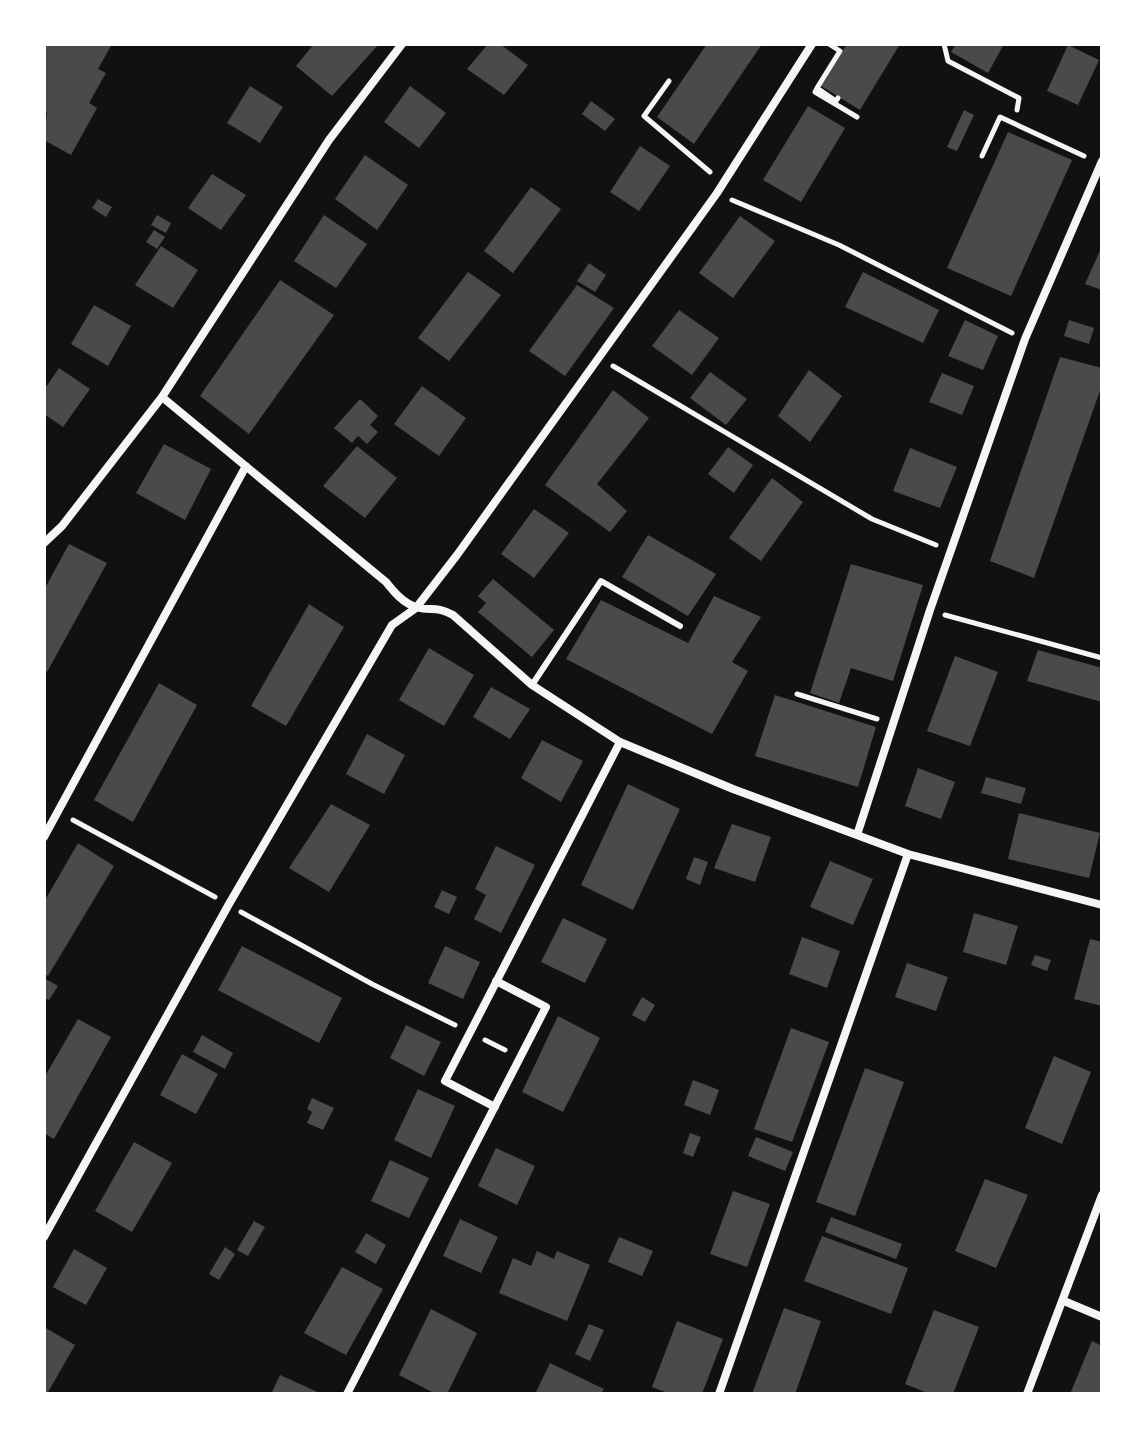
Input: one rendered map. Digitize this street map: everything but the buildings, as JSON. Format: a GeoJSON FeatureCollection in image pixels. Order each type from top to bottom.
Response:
{"type":"FeatureCollection","features":[{"type":"Feature","properties":{"kind":"street"},"geometry":{"type":"LineString","coordinates":[[44,543],[62,526],[162,397],[329,140],[402,44]]}},
{"type":"Feature","properties":{"kind":"street"},"geometry":{"type":"LineString","coordinates":[[44,1237],[229,904],[392,625],[416,608],[717,193],[812,44]]}},
{"type":"Feature","properties":{"kind":"street"},"geometry":{"type":"LineString","coordinates":[[857,835],[930,610],[1025,339],[1102,161]]}},
{"type":"Feature","properties":{"kind":"street"},"geometry":{"type":"LineString","coordinates":[[162,397],[386,582],[397,596],[416,608],[441,608],[453,615],[532,685],[620,742],[733,789],[908,854],[1102,905]]}},
{"type":"Feature","properties":{"kind":"street"},"geometry":{"type":"LineString","coordinates":[[44,837],[246,466]]}},
{"type":"Feature","properties":{"kind":"street"},"geometry":{"type":"LineString","coordinates":[[495,1107],[445,1081],[620,742]]}},
{"type":"Feature","properties":{"kind":"street"},"geometry":{"type":"LineString","coordinates":[[719,1394],[908,854]]}},
{"type":"Feature","properties":{"kind":"street"},"geometry":{"type":"LineString","coordinates":[[347,1394],[546,1007],[496,981]]}},
{"type":"Feature","properties":{"kind":"street"},"geometry":{"type":"LineString","coordinates":[[1027,1394],[1102,1195]]}},
{"type":"Feature","properties":{"kind":"street"},"geometry":{"type":"LineString","coordinates":[[1064,1301],[1102,1317]]}},
{"type":"Feature","properties":{"kind":"lane"},"geometry":{"type":"LineString","coordinates":[[532,685],[601,581],[680,626]]}},
{"type":"Feature","properties":{"kind":"path"},"geometry":{"type":"LineString","coordinates":[[829,44],[840,51]]}},
{"type":"Feature","properties":{"kind":"path"},"geometry":{"type":"LineString","coordinates":[[844,44],[815,92],[857,117]]}},
{"type":"Feature","properties":{"kind":"path"},"geometry":{"type":"LineString","coordinates":[[944,44],[948,61],[1019,98],[1017,110]]}},
{"type":"Feature","properties":{"kind":"path"},"geometry":{"type":"LineString","coordinates":[[669,81],[644,116],[723,183]]}},
{"type":"Feature","properties":{"kind":"path"},"geometry":{"type":"LineString","coordinates":[[817,88],[836,101],[838,98]]}},
{"type":"Feature","properties":{"kind":"path"},"geometry":{"type":"LineString","coordinates":[[982,156],[1000,117],[1084,156]]}},
{"type":"Feature","properties":{"kind":"path"},"geometry":{"type":"LineString","coordinates":[[717,193],[839,245],[1025,339]]}},
{"type":"Feature","properties":{"kind":"path"},"geometry":{"type":"LineString","coordinates":[[598,357],[872,519],[952,551]]}},
{"type":"Feature","properties":{"kind":"path"},"geometry":{"type":"LineString","coordinates":[[930,610],[1102,658]]}},
{"type":"Feature","properties":{"kind":"path"},"geometry":{"type":"LineString","coordinates":[[797,694],[882,721]]}},
{"type":"Feature","properties":{"kind":"path"},"geometry":{"type":"LineString","coordinates":[[58,812],[372,984],[520,1058]]}}]}
